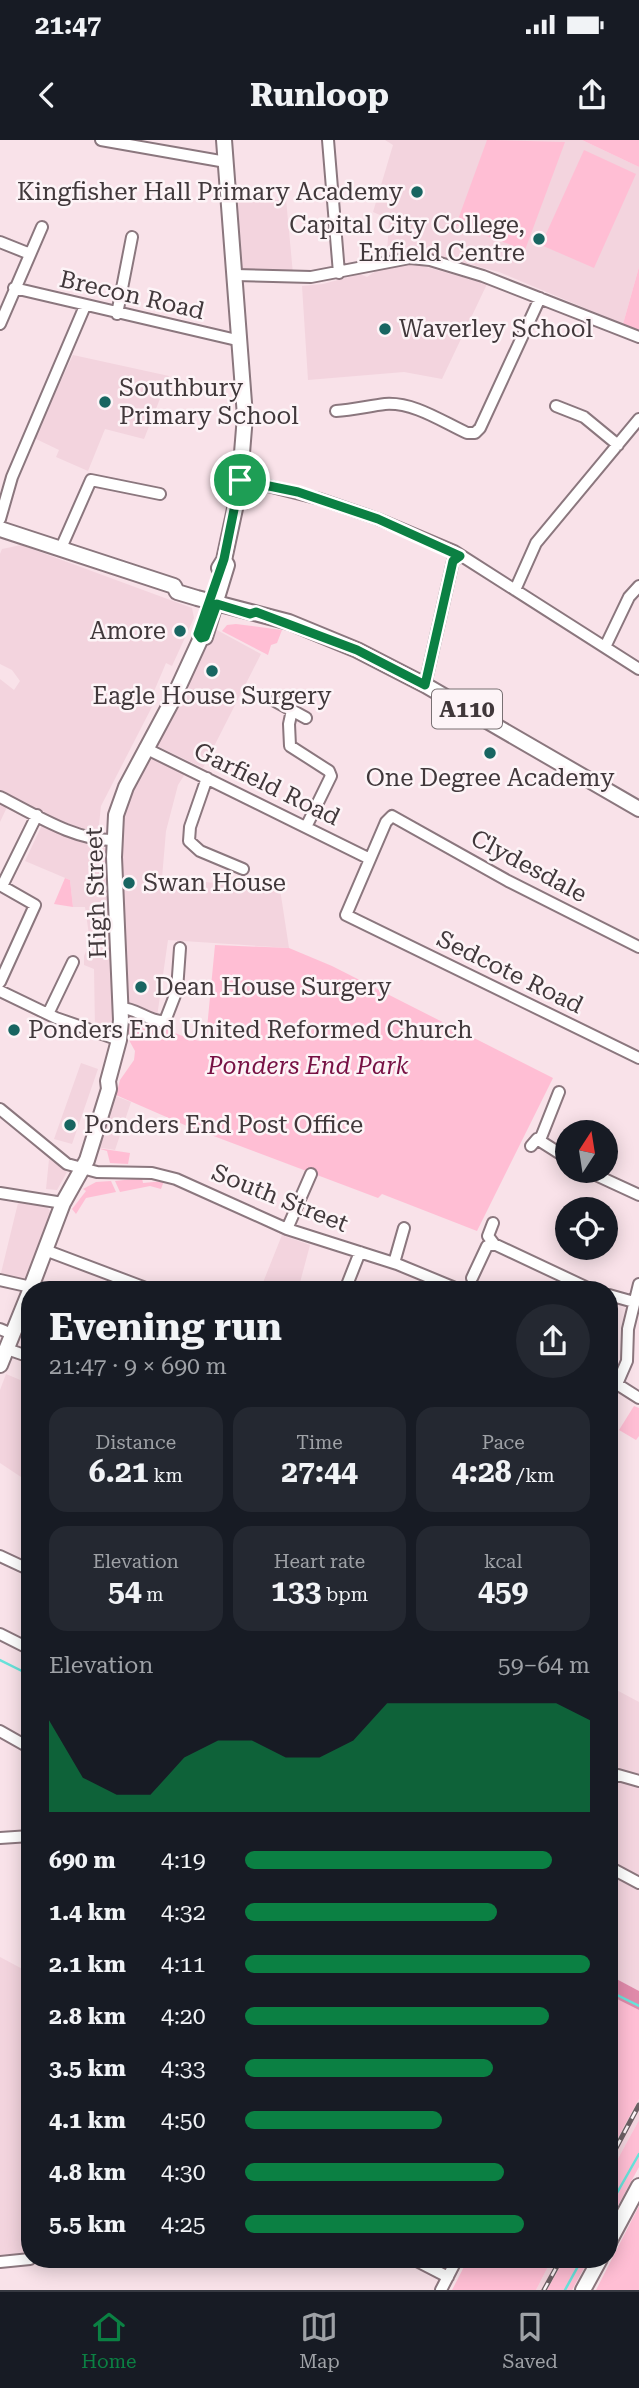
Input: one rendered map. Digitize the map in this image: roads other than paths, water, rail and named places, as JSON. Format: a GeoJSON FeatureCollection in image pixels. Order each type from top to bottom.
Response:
{"type":"FeatureCollection","features":[{"type":"Feature","properties":{"kind":"main road","name":"High Street"},"geometry":{"type":"LineString","coordinates":[[33,1281],[63,1203],[80,1168],[87,1160],[109,1089],[108,1081],[119,1040],[121,1008],[114,841],[118,807],[201,638],[198,634],[214,598],[240,480],[245,428],[241,341],[224,140]]}},
{"type":"Feature","properties":{"kind":"main road","name":"A110"},"geometry":{"type":"LineString","coordinates":[[0,529],[174,586],[177,592],[214,598],[250,614],[256,612],[357,650],[425,685],[639,809]]}},
{"type":"Feature","properties":{"kind":"main road","name":"High Street"},"geometry":{"type":"LineString","coordinates":[[0,1365],[6,1349],[6,1331],[21,1305]]}},
{"type":"Feature","properties":{"kind":"main road"},"geometry":{"type":"LineString","coordinates":[[618,2225],[639,2186]]}},
{"type":"Feature","properties":{"kind":"main road"},"geometry":{"type":"LineString","coordinates":[[583,2290],[595,2268]]}},
{"type":"Feature","properties":{"kind":"street"},"geometry":{"type":"LineString","coordinates":[[101,140],[226,162]]}},
{"type":"Feature","properties":{"kind":"street"},"geometry":{"type":"LineString","coordinates":[[328,140],[339,273]]}},
{"type":"Feature","properties":{"kind":"street"},"geometry":{"type":"LineString","coordinates":[[0,324],[43,227]]}},
{"type":"Feature","properties":{"kind":"street"},"geometry":{"type":"LineString","coordinates":[[117,314],[132,237]]}},
{"type":"Feature","properties":{"kind":"street"},"geometry":{"type":"LineString","coordinates":[[0,242],[30,254]]}},
{"type":"Feature","properties":{"kind":"street"},"geometry":{"type":"LineString","coordinates":[[235,275],[295,277],[339,273],[419,258],[453,266],[639,337]]}},
{"type":"Feature","properties":{"kind":"street","name":"Brecon Road"},"geometry":{"type":"LineString","coordinates":[[14,288],[241,341]]}},
{"type":"Feature","properties":{"kind":"street"},"geometry":{"type":"LineString","coordinates":[[336,411],[385,404],[401,405],[422,411],[467,433],[474,433],[480,428],[540,298]]}},
{"type":"Feature","properties":{"kind":"street"},"geometry":{"type":"LineString","coordinates":[[1,513],[85,306]]}},
{"type":"Feature","properties":{"kind":"street"},"geometry":{"type":"LineString","coordinates":[[556,406],[584,417],[618,445]]}},
{"type":"Feature","properties":{"kind":"street"},"geometry":{"type":"LineString","coordinates":[[515,590],[536,543],[639,419]]}},
{"type":"Feature","properties":{"kind":"street"},"geometry":{"type":"LineString","coordinates":[[61,548],[91,480],[160,494]]}},
{"type":"Feature","properties":{"kind":"street"},"geometry":{"type":"LineString","coordinates":[[240,480],[320,499],[378,519],[444,548],[639,669]]}},
{"type":"Feature","properties":{"kind":"street"},"geometry":{"type":"LineString","coordinates":[[425,685],[453,561],[460,556]]}},
{"type":"Feature","properties":{"kind":"street"},"geometry":{"type":"LineString","coordinates":[[605,647],[629,597],[639,586]]}},
{"type":"Feature","properties":{"kind":"street"},"geometry":{"type":"LineString","coordinates":[[275,701],[306,718]]}},
{"type":"Feature","properties":{"kind":"street"},"geometry":{"type":"LineString","coordinates":[[292,710],[289,724],[290,746],[329,771],[331,776],[307,825]]}},
{"type":"Feature","properties":{"kind":"street","name":"Garfield Road"},"geometry":{"type":"LineString","coordinates":[[145,748],[307,825],[370,859]]}},
{"type":"Feature","properties":{"kind":"street"},"geometry":{"type":"LineString","coordinates":[[207,778],[190,827],[189,841],[200,851],[243,869]]}},
{"type":"Feature","properties":{"kind":"street"},"geometry":{"type":"LineString","coordinates":[[0,797],[87,837],[114,841]]}},
{"type":"Feature","properties":{"kind":"street"},"geometry":{"type":"LineString","coordinates":[[0,982],[35,905],[1,885],[37,815]]}},
{"type":"Feature","properties":{"kind":"street","name":"Clydesdale"},"geometry":{"type":"LineString","coordinates":[[370,859],[390,817],[402,819],[508,881],[639,947]]}},
{"type":"Feature","properties":{"kind":"street","name":"Sedcote Road"},"geometry":{"type":"LineString","coordinates":[[370,859],[346,915],[639,1058]]}},
{"type":"Feature","properties":{"kind":"street"},"geometry":{"type":"LineString","coordinates":[[121,1008],[165,1021],[177,990],[180,948]]}},
{"type":"Feature","properties":{"kind":"street"},"geometry":{"type":"LineString","coordinates":[[48,1014],[73,962]]}},
{"type":"Feature","properties":{"kind":"street"},"geometry":{"type":"LineString","coordinates":[[0,991],[48,1014],[119,1040]]}},
{"type":"Feature","properties":{"kind":"street"},"geometry":{"type":"LineString","coordinates":[[555,1152],[535,1143],[559,1092]]}},
{"type":"Feature","properties":{"kind":"street","name":"South Street"},"geometry":{"type":"LineString","coordinates":[[0,1109],[67,1164],[97,1172],[163,1175],[287,1229],[394,1263],[436,1281]]}},
{"type":"Feature","properties":{"kind":"street"},"geometry":{"type":"LineString","coordinates":[[287,1229],[310,1174]]}},
{"type":"Feature","properties":{"kind":"street"},"geometry":{"type":"LineString","coordinates":[[613,1183],[639,1195]]}},
{"type":"Feature","properties":{"kind":"street"},"geometry":{"type":"LineString","coordinates":[[0,1194],[63,1203]]}},
{"type":"Feature","properties":{"kind":"street"},"geometry":{"type":"LineString","coordinates":[[493,1223],[488,1236],[494,1244],[573,1281]]}},
{"type":"Feature","properties":{"kind":"street"},"geometry":{"type":"LineString","coordinates":[[394,1263],[404,1228]]}},
{"type":"Feature","properties":{"kind":"street"},"geometry":{"type":"LineString","coordinates":[[472,1278],[487,1246],[494,1244]]}},
{"type":"Feature","properties":{"kind":"street"},"geometry":{"type":"LineString","coordinates":[[46,1250],[127,1281]]}},
{"type":"Feature","properties":{"kind":"street"},"geometry":{"type":"LineString","coordinates":[[349,1281],[360,1252]]}},
{"type":"Feature","properties":{"kind":"street"},"geometry":{"type":"LineString","coordinates":[[0,1280],[21,1286]]}},
{"type":"Feature","properties":{"kind":"street"},"geometry":{"type":"LineString","coordinates":[[618,1374],[627,1361],[627,1332],[639,1284]]}},
{"type":"Feature","properties":{"kind":"street"},"geometry":{"type":"LineString","coordinates":[[618,1298],[634,1302]]}},
{"type":"Feature","properties":{"kind":"street"},"geometry":{"type":"LineString","coordinates":[[6,1349],[21,1354]]}},
{"type":"Feature","properties":{"kind":"street"},"geometry":{"type":"LineString","coordinates":[[618,1384],[639,1398]]}},
{"type":"Feature","properties":{"kind":"street"},"geometry":{"type":"LineString","coordinates":[[0,1556],[21,1566]]}},
{"type":"Feature","properties":{"kind":"street"},"geometry":{"type":"LineString","coordinates":[[0,1634],[21,1644]]}},
{"type":"Feature","properties":{"kind":"street"},"geometry":{"type":"LineString","coordinates":[[0,1731],[21,1743]]}},
{"type":"Feature","properties":{"kind":"street"},"geometry":{"type":"LineString","coordinates":[[618,1775],[639,1782]]}},
{"type":"Feature","properties":{"kind":"street"},"geometry":{"type":"LineString","coordinates":[[0,1838],[21,1837]]}},
{"type":"Feature","properties":{"kind":"street"},"geometry":{"type":"LineString","coordinates":[[618,1872],[639,1884]]}},
{"type":"Feature","properties":{"kind":"street"},"geometry":{"type":"LineString","coordinates":[[0,2262],[21,2260]]}},
{"type":"Feature","properties":{"kind":"street"},"geometry":{"type":"LineString","coordinates":[[430,2268],[448,2277]]}},
{"type":"Feature","properties":{"kind":"street"},"geometry":{"type":"LineString","coordinates":[[441,2290],[452,2268]]}},
{"type":"Feature","properties":{"kind":"waterway"},"geometry":{"type":"LineString","coordinates":[[0,1660],[21,1670]]}},
{"type":"Feature","properties":{"kind":"waterway"},"geometry":{"type":"LineString","coordinates":[[618,1996],[639,2006]]}},
{"type":"Feature","properties":{"kind":"waterway"},"geometry":{"type":"LineString","coordinates":[[618,2191],[639,2154]]}},
{"type":"Feature","properties":{"kind":"waterway"},"geometry":{"type":"LineString","coordinates":[[565,2290],[577,2268]]}},
{"type":"Feature","properties":{"kind":"railway"},"geometry":{"type":"LineString","coordinates":[[618,2144],[639,2105]]}},
{"type":"Feature","properties":{"kind":"railway"},"geometry":{"type":"LineString","coordinates":[[544,2290],[556,2268]]}},
{"type":"Feature","properties":{"kind":"place","name":"Kingfisher Hall Primary Academy"},"geometry":{"type":"Point","coordinates":[417,192]}},
{"type":"Feature","properties":{"kind":"place","name":"Capital City College, Enfield Centre"},"geometry":{"type":"Point","coordinates":[539,239]}},
{"type":"Feature","properties":{"kind":"place","name":"Waverley School"},"geometry":{"type":"Point","coordinates":[385,329]}},
{"type":"Feature","properties":{"kind":"place","name":"Southbury Primary School"},"geometry":{"type":"Point","coordinates":[105,402]}},
{"type":"Feature","properties":{"kind":"place","name":"Amore"},"geometry":{"type":"Point","coordinates":[180,631]}},
{"type":"Feature","properties":{"kind":"place","name":"Eagle House Surgery"},"geometry":{"type":"Point","coordinates":[212,671]}},
{"type":"Feature","properties":{"kind":"place","name":"One Degree Academy"},"geometry":{"type":"Point","coordinates":[490,753]}},
{"type":"Feature","properties":{"kind":"place","name":"Swan House"},"geometry":{"type":"Point","coordinates":[129,883]}},
{"type":"Feature","properties":{"kind":"place","name":"Dean House Surgery"},"geometry":{"type":"Point","coordinates":[141,987]}},
{"type":"Feature","properties":{"kind":"place","name":"Ponders End United Reformed Church"},"geometry":{"type":"Point","coordinates":[14,1030]}},
{"type":"Feature","properties":{"kind":"place","name":"Ponders End Post Office"},"geometry":{"type":"Point","coordinates":[70,1125]}},
{"type":"Feature","properties":{"kind":"park label","name":"Ponders End Park"},"geometry":{"type":"Point","coordinates":[308,1066]}}]}
